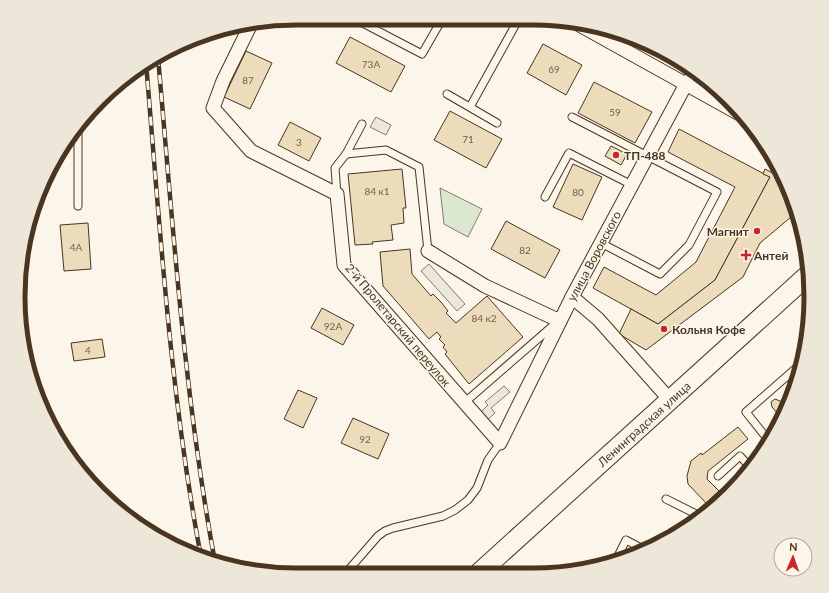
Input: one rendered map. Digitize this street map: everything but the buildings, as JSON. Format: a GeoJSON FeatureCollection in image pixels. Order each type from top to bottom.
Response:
{"type":"FeatureCollection","features":[{"type":"Feature","properties":{"kind":"main road","name":"Ленинградская улица"},"geometry":{"type":"LineString","coordinates":[[485,568],[803,279]]}},
{"type":"Feature","properties":{"kind":"street"},"geometry":{"type":"LineString","coordinates":[[248,29],[223,81],[214,108],[251,150],[337,194]]}},
{"type":"Feature","properties":{"kind":"street"},"geometry":{"type":"LineString","coordinates":[[591,31],[725,106]]}},
{"type":"Feature","properties":{"kind":"street","name":"улица Воровского"},"geometry":{"type":"LineString","coordinates":[[500,443],[559,321],[690,76]]}},
{"type":"Feature","properties":{"kind":"street","name":"2-й Пролетарский переулок"},"geometry":{"type":"LineString","coordinates":[[337,194],[344,265],[500,443]]}},
{"type":"Feature","properties":{"kind":"street"},"geometry":{"type":"LineString","coordinates":[[428,251],[484,286],[559,321]]}},
{"type":"Feature","properties":{"kind":"street"},"geometry":{"type":"LineString","coordinates":[[572,297],[598,319],[670,400]]}},
{"type":"Feature","properties":{"kind":"lane"},"geometry":{"type":"LineString","coordinates":[[366,25],[422,54],[439,25]]}},
{"type":"Feature","properties":{"kind":"lane"},"geometry":{"type":"LineString","coordinates":[[470,107],[515,25]]}},
{"type":"Feature","properties":{"kind":"lane"},"geometry":{"type":"LineString","coordinates":[[447,94],[497,123]]}},
{"type":"Feature","properties":{"kind":"lane"},"geometry":{"type":"LineString","coordinates":[[572,117],[717,192],[689,245],[660,274],[601,243]]}},
{"type":"Feature","properties":{"kind":"lane"},"geometry":{"type":"LineString","coordinates":[[337,194],[334,168],[346,154],[362,124]]}},
{"type":"Feature","properties":{"kind":"lane"},"geometry":{"type":"LineString","coordinates":[[78,136],[78,206]]}},
{"type":"Feature","properties":{"kind":"lane"},"geometry":{"type":"LineString","coordinates":[[346,154],[386,150],[419,167],[428,251]]}},
{"type":"Feature","properties":{"kind":"lane"},"geometry":{"type":"LineString","coordinates":[[545,197],[569,153],[632,185]]}},
{"type":"Feature","properties":{"kind":"lane"},"geometry":{"type":"LineString","coordinates":[[464,403],[559,321]]}},
{"type":"Feature","properties":{"kind":"lane"},"geometry":{"type":"LineString","coordinates":[[765,436],[746,412],[794,370]]}},
{"type":"Feature","properties":{"kind":"lane"},"geometry":{"type":"LineString","coordinates":[[350,568],[378,536],[385,531],[443,516],[456,510],[468,500],[477,488],[488,460],[500,443]]}},
{"type":"Feature","properties":{"kind":"lane"},"geometry":{"type":"LineString","coordinates":[[718,476],[740,456],[747,463]]}},
{"type":"Feature","properties":{"kind":"lane"},"geometry":{"type":"LineString","coordinates":[[666,499],[695,514]]}},
{"type":"Feature","properties":{"kind":"lane"},"geometry":{"type":"LineString","coordinates":[[619,554],[626,540],[638,546]]}},
{"type":"Feature","properties":{"kind":"green space"},"geometry":{"type":"Polygon","coordinates":[[[440,188],[482,209],[468,237],[444,224],[440,188]]]}},
{"type":"Feature","properties":{"kind":"shaded area"},"geometry":{"type":"Polygon","coordinates":[[[376,117],[391,125],[386,135],[370,127],[376,117]]]}},
{"type":"Feature","properties":{"kind":"shaded area"},"geometry":{"type":"Polygon","coordinates":[[[429,264],[465,304],[457,311],[421,271],[429,264]]]}},
{"type":"Feature","properties":{"kind":"shaded area"},"geometry":{"type":"Polygon","coordinates":[[[504,386],[510,392],[491,408],[495,413],[485,422],[479,414],[488,405],[485,402],[504,386]]]}},
{"type":"Feature","properties":{"kind":"railway"},"geometry":{"type":"LineString","coordinates":[[158,63],[174,247],[187,373],[204,499],[214,555]]}},
{"type":"Feature","properties":{"kind":"railway"},"geometry":{"type":"LineString","coordinates":[[147,71],[167,310],[181,434],[200,550]]}},
{"type":"Feature","properties":{"kind":"place","name":"ТП-488"},"geometry":{"type":"Point","coordinates":[616,155]}},
{"type":"Feature","properties":{"kind":"place","name":"Магнит"},"geometry":{"type":"Point","coordinates":[757,231]}},
{"type":"Feature","properties":{"kind":"place","name":"Антей"},"geometry":{"type":"Point","coordinates":[746,255]}},
{"type":"Feature","properties":{"kind":"place","name":"Кольня Кофе"},"geometry":{"type":"Point","coordinates":[664,329]}}]}
